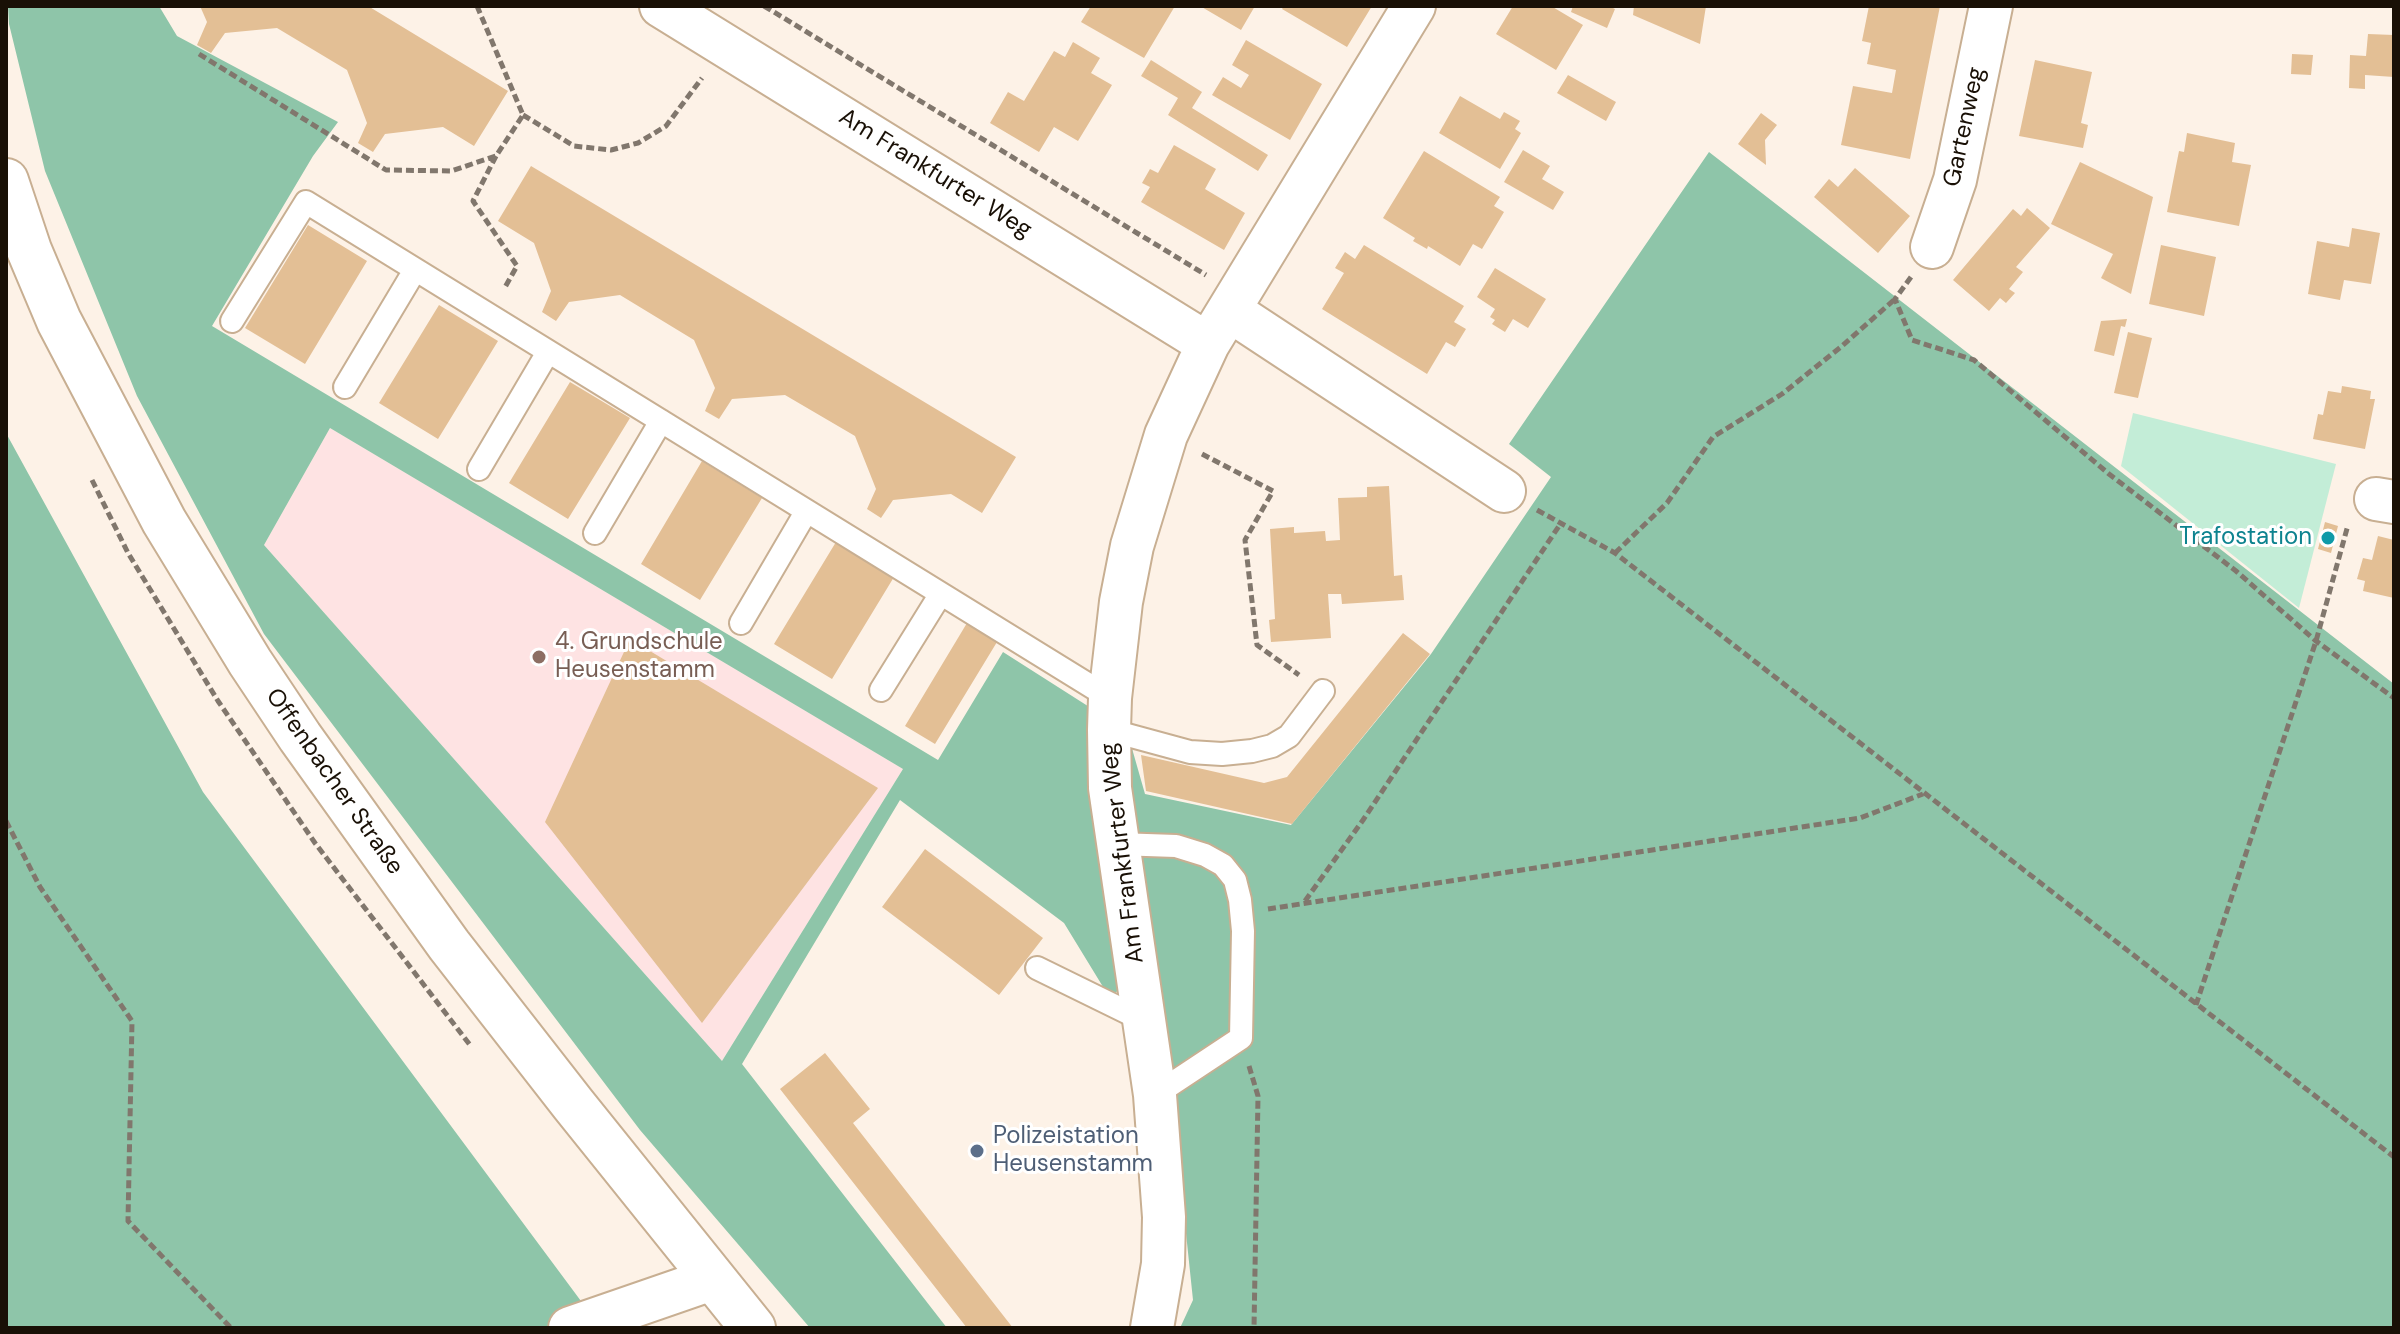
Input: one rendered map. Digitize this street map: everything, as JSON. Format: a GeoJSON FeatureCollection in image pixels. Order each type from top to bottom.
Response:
{"type":"FeatureCollection","features":[{"type":"Feature","properties":{"kind":"main road","name":"Offenbacher Straße"},"geometry":{"type":"LineString","coordinates":[[6,181],[29,250],[59,321],[164,521],[250,662],[308,749],[449,945],[753,1328]]}},
{"type":"Feature","properties":{"kind":"street","name":"Am Frankfurter Weg"},"geometry":{"type":"LineString","coordinates":[[661,6],[724,44],[1225,316],[1504,491]]}},
{"type":"Feature","properties":{"kind":"street","name":"Am Frankfurter Weg"},"geometry":{"type":"LineString","coordinates":[[1152,1328],[1163,1264],[1164,1217],[1155,1095],[1110,788],[1109,714],[1121,602],[1132,546],[1166,435],[1225,316],[1414,6]]}},
{"type":"Feature","properties":{"kind":"street","name":"Gartenweg"},"geometry":{"type":"LineString","coordinates":[[1932,247],[1955,180],[1991,6]]}},
{"type":"Feature","properties":{"kind":"street"},"geometry":{"type":"LineString","coordinates":[[570,1328],[712,1279]]}},
{"type":"Feature","properties":{"kind":"lane"},"geometry":{"type":"LineString","coordinates":[[232,321],[306,202],[940,595],[1109,714],[1190,752],[1222,754],[1252,751],[1272,746],[1289,736],[1323,691]]}},
{"type":"Feature","properties":{"kind":"lane"},"geometry":{"type":"LineString","coordinates":[[345,387],[415,270]]}},
{"type":"Feature","properties":{"kind":"lane"},"geometry":{"type":"LineString","coordinates":[[479,469],[548,352]]}},
{"type":"Feature","properties":{"kind":"lane"},"geometry":{"type":"LineString","coordinates":[[595,533],[661,421]]}},
{"type":"Feature","properties":{"kind":"lane"},"geometry":{"type":"LineString","coordinates":[[741,623],[806,512]]}},
{"type":"Feature","properties":{"kind":"lane"},"geometry":{"type":"LineString","coordinates":[[881,690],[940,595]]}},
{"type":"Feature","properties":{"kind":"lane"},"geometry":{"type":"LineString","coordinates":[[1117,844],[1176,846],[1205,855],[1223,865],[1235,880],[1241,915],[1241,1038],[1155,1095]]}},
{"type":"Feature","properties":{"kind":"lane"},"geometry":{"type":"LineString","coordinates":[[1037,968],[1143,1020]]}},
{"type":"Feature","properties":{"kind":"path"},"geometry":{"type":"LineString","coordinates":[[477,6],[523,115],[574,146],[611,150],[638,143],[666,126],[689,99],[724,44]]}},
{"type":"Feature","properties":{"kind":"path"},"geometry":{"type":"LineString","coordinates":[[764,6],[1225,316]]}},
{"type":"Feature","properties":{"kind":"path"},"geometry":{"type":"LineString","coordinates":[[199,54],[386,170],[451,171],[496,156]]}},
{"type":"Feature","properties":{"kind":"path"},"geometry":{"type":"LineString","coordinates":[[500,296],[517,266],[473,201],[496,156],[523,115]]}},
{"type":"Feature","properties":{"kind":"path"},"geometry":{"type":"LineString","coordinates":[[1615,553],[1667,503],[1713,437],[1782,394],[1842,346],[1895,299],[1932,247]]}},
{"type":"Feature","properties":{"kind":"path"},"geometry":{"type":"LineString","coordinates":[[1895,299],[1912,340],[1974,360],[2109,474],[2236,571],[2316,641],[2394,698]]}},
{"type":"Feature","properties":{"kind":"path"},"geometry":{"type":"LineString","coordinates":[[1166,435],[1273,491],[1245,540],[1257,645],[1323,691]]}},
{"type":"Feature","properties":{"kind":"path"},"geometry":{"type":"LineString","coordinates":[[1504,491],[1615,553],[2394,1157]]}},
{"type":"Feature","properties":{"kind":"path"},"geometry":{"type":"LineString","coordinates":[[2196,1005],[2316,641],[2354,503],[2364,497],[2385,500]]}},
{"type":"Feature","properties":{"kind":"path"},"geometry":{"type":"LineString","coordinates":[[1304,902],[1363,820],[1561,523]]}},
{"type":"Feature","properties":{"kind":"path"},"geometry":{"type":"LineString","coordinates":[[1241,915],[1304,902],[1860,818],[1924,793]]}},
{"type":"Feature","properties":{"kind":"path"},"geometry":{"type":"LineString","coordinates":[[6,821],[40,887],[132,1021],[128,1221],[231,1328]]}},
{"type":"Feature","properties":{"kind":"path"},"geometry":{"type":"LineString","coordinates":[[1241,1038],[1258,1096],[1254,1328]]}},
{"type":"Feature","properties":{"kind":"shaded area","name":"4. Grundschule Heusenstamm"},"geometry":{"type":"Polygon","coordinates":[[[330,428],[903,769],[722,1061],[264,545],[330,428]]]}},
{"type":"Feature","properties":{"kind":"green space"},"geometry":{"type":"Polygon","coordinates":[[[8,6],[159,6],[177,36],[338,122],[313,156],[212,326],[938,760],[1003,652],[1127,731],[1145,794],[1291,825],[1431,654],[1551,477],[1509,444],[1709,152],[2394,684],[2394,1328],[1180,1328],[1193,1300],[1159,976],[1108,995],[1064,923],[900,800],[742,1064],[947,1328],[810,1328],[640,1130],[264,634],[137,396],[45,171],[9,24],[8,6]],[[330,428],[264,545],[722,1061],[903,769],[330,428]]]}},
{"type":"Feature","properties":{"kind":"green space"},"geometry":{"type":"Polygon","coordinates":[[[2133,413],[2336,464],[2299,608],[2121,466],[2133,413]]]}},
{"type":"Feature","properties":{"kind":"green space"},"geometry":{"type":"Polygon","coordinates":[[[6,433],[203,792],[601,1328],[6,1328],[6,433]]]}},
{"type":"Feature","properties":{"kind":"building"},"geometry":{"type":"Polygon","coordinates":[[[200,6],[368,6],[508,91],[474,146],[443,127],[385,134],[373,152],[358,143],[367,123],[347,70],[277,28],[225,33],[211,53],[197,45],[207,22],[200,6]]]}},
{"type":"Feature","properties":{"kind":"building"},"geometry":{"type":"Polygon","coordinates":[[[1091,6],[1175,6],[1144,58],[1081,22],[1091,6]]]}},
{"type":"Feature","properties":{"kind":"building"},"geometry":{"type":"Polygon","coordinates":[[[1200,6],[1255,6],[1241,30],[1200,6]]]}},
{"type":"Feature","properties":{"kind":"building"},"geometry":{"type":"Polygon","coordinates":[[[1284,6],[1372,6],[1347,47],[1282,9],[1284,6]]]}},
{"type":"Feature","properties":{"kind":"building"},"geometry":{"type":"Polygon","coordinates":[[[1513,6],[1551,6],[1583,25],[1556,70],[1496,34],[1513,6]]]}},
{"type":"Feature","properties":{"kind":"building"},"geometry":{"type":"Polygon","coordinates":[[[1573,6],[1609,6],[1615,9],[1607,28],[1571,12],[1573,6]]]}},
{"type":"Feature","properties":{"kind":"building"},"geometry":{"type":"Polygon","coordinates":[[[1634,6],[1706,6],[1700,44],[1633,15],[1634,6]]]}},
{"type":"Feature","properties":{"kind":"building"},"geometry":{"type":"Polygon","coordinates":[[[1869,6],[1940,6],[1910,159],[1841,145],[1853,86],[1892,93],[1896,70],[1867,64],[1871,43],[1862,41],[1869,6]]]}},
{"type":"Feature","properties":{"kind":"building"},"geometry":{"type":"Polygon","coordinates":[[[2368,34],[2394,35],[2394,77],[2365,75],[2365,89],[2349,88],[2350,55],[2366,56],[2368,34]]]}},
{"type":"Feature","properties":{"kind":"building"},"geometry":{"type":"Polygon","coordinates":[[[1246,40],[1322,84],[1290,140],[1212,95],[1223,77],[1241,88],[1249,75],[1232,65],[1246,40]]]}},
{"type":"Feature","properties":{"kind":"building"},"geometry":{"type":"Polygon","coordinates":[[[1073,42],[1100,58],[1091,73],[1112,85],[1078,141],[1054,127],[1039,152],[990,123],[1008,92],[1024,101],[1054,51],[1065,57],[1073,42]]]}},
{"type":"Feature","properties":{"kind":"building"},"geometry":{"type":"Polygon","coordinates":[[[2292,54],[2313,55],[2311,75],[2291,74],[2292,54]]]}},
{"type":"Feature","properties":{"kind":"building"},"geometry":{"type":"Polygon","coordinates":[[[1151,60],[1202,92],[1192,108],[1268,155],[1258,171],[1168,115],[1178,98],[1141,76],[1151,60]]]}},
{"type":"Feature","properties":{"kind":"building"},"geometry":{"type":"Polygon","coordinates":[[[2035,60],[2092,72],[2081,123],[2088,125],[2083,148],[2019,136],[2035,60]]]}},
{"type":"Feature","properties":{"kind":"building"},"geometry":{"type":"Polygon","coordinates":[[[1568,75],[1616,102],[1606,121],[1557,93],[1568,75]]]}},
{"type":"Feature","properties":{"kind":"building"},"geometry":{"type":"Polygon","coordinates":[[[1460,96],[1500,119],[1504,112],[1520,121],[1515,129],[1521,133],[1500,169],[1439,133],[1460,96]]]}},
{"type":"Feature","properties":{"kind":"building"},"geometry":{"type":"Polygon","coordinates":[[[1761,113],[1777,125],[1765,140],[1766,165],[1738,144],[1761,113]]]}},
{"type":"Feature","properties":{"kind":"building"},"geometry":{"type":"Polygon","coordinates":[[[2187,133],[2235,143],[2232,162],[2251,165],[2239,226],[2167,212],[2179,151],[2184,152],[2187,133]]]}},
{"type":"Feature","properties":{"kind":"building"},"geometry":{"type":"Polygon","coordinates":[[[1174,145],[1216,169],[1205,189],[1245,213],[1224,250],[1141,202],[1150,187],[1142,183],[1150,169],[1158,173],[1174,145]]]}},
{"type":"Feature","properties":{"kind":"building"},"geometry":{"type":"Polygon","coordinates":[[[1523,150],[1550,166],[1542,179],[1564,192],[1553,210],[1504,182],[1523,150]]]}},
{"type":"Feature","properties":{"kind":"building"},"geometry":{"type":"Polygon","coordinates":[[[1424,151],[1500,197],[1494,206],[1504,212],[1482,249],[1473,244],[1460,266],[1428,246],[1427,249],[1413,241],[1415,238],[1383,218],[1424,151]]]}},
{"type":"Feature","properties":{"kind":"building"},"geometry":{"type":"Polygon","coordinates":[[[2080,162],[2153,197],[2131,294],[2101,278],[2113,254],[2051,224],[2080,162]]]}},
{"type":"Feature","properties":{"kind":"building"},"geometry":{"type":"Polygon","coordinates":[[[531,166],[1016,457],[982,513],[951,494],[893,500],[881,518],[867,509],[876,489],[855,436],[785,395],[732,399],[719,419],[705,411],[715,388],[694,340],[620,295],[569,302],[556,321],[542,312],[551,291],[534,243],[498,221],[531,166]]]}},
{"type":"Feature","properties":{"kind":"building"},"geometry":{"type":"Polygon","coordinates":[[[1855,168],[1910,216],[1878,253],[1814,197],[1829,179],[1838,187],[1855,168]]]}},
{"type":"Feature","properties":{"kind":"building"},"geometry":{"type":"Polygon","coordinates":[[[2027,208],[2050,228],[2016,267],[2023,272],[2009,289],[2015,293],[2006,303],[2000,298],[1989,311],[1953,280],[2013,209],[2021,216],[2027,208]]]}},
{"type":"Feature","properties":{"kind":"building"},"geometry":{"type":"Polygon","coordinates":[[[308,225],[367,261],[305,364],[245,328],[308,225]]]}},
{"type":"Feature","properties":{"kind":"building"},"geometry":{"type":"Polygon","coordinates":[[[2352,228],[2380,233],[2371,284],[2344,280],[2340,300],[2308,294],[2317,241],[2349,247],[2352,228]]]}},
{"type":"Feature","properties":{"kind":"building"},"geometry":{"type":"Polygon","coordinates":[[[1364,245],[1464,306],[1454,322],[1466,329],[1455,347],[1446,342],[1427,374],[1322,309],[1344,273],[1335,268],[1345,252],[1355,259],[1364,245]]]}},
{"type":"Feature","properties":{"kind":"building"},"geometry":{"type":"Polygon","coordinates":[[[2161,245],[2216,257],[2204,316],[2149,304],[2161,245]]]}},
{"type":"Feature","properties":{"kind":"building"},"geometry":{"type":"Polygon","coordinates":[[[1495,268],[1546,299],[1528,328],[1513,319],[1505,332],[1492,324],[1495,320],[1490,317],[1495,309],[1477,297],[1495,268]]]}},
{"type":"Feature","properties":{"kind":"building"},"geometry":{"type":"Polygon","coordinates":[[[439,305],[498,341],[438,439],[379,403],[439,305]]]}},
{"type":"Feature","properties":{"kind":"building"},"geometry":{"type":"Polygon","coordinates":[[[2127,319],[2125,327],[2121,326],[2114,356],[2094,351],[2101,321],[2127,319]]]}},
{"type":"Feature","properties":{"kind":"building"},"geometry":{"type":"Polygon","coordinates":[[[2128,332],[2152,338],[2138,398],[2114,393],[2128,332]]]}},
{"type":"Feature","properties":{"kind":"building"},"geometry":{"type":"Polygon","coordinates":[[[570,382],[630,418],[568,519],[509,483],[570,382]]]}},
{"type":"Feature","properties":{"kind":"building"},"geometry":{"type":"Polygon","coordinates":[[[2342,386],[2371,391],[2370,399],[2375,399],[2365,449],[2313,439],[2318,414],[2323,415],[2328,391],[2341,393],[2342,386]]]}},
{"type":"Feature","properties":{"kind":"building"},"geometry":{"type":"Polygon","coordinates":[[[702,461],[762,498],[700,600],[641,564],[702,461]]]}},
{"type":"Feature","properties":{"kind":"building"},"geometry":{"type":"Polygon","coordinates":[[[1389,486],[1394,576],[1402,575],[1404,600],[1342,604],[1341,594],[1328,594],[1331,638],[1271,642],[1269,620],[1275,619],[1270,529],[1294,527],[1294,533],[1325,531],[1326,541],[1340,540],[1338,498],[1367,497],[1367,487],[1389,486]]]}},
{"type":"Feature","properties":{"kind":"building","name":"Trafostation"},"geometry":{"type":"Polygon","coordinates":[[[2325,522],[2338,526],[2331,553],[2318,549],[2325,522]]]}},
{"type":"Feature","properties":{"kind":"building"},"geometry":{"type":"Polygon","coordinates":[[[2378,536],[2394,540],[2394,598],[2363,591],[2365,581],[2357,579],[2363,558],[2372,560],[2378,536]]]}},
{"type":"Feature","properties":{"kind":"building"},"geometry":{"type":"Polygon","coordinates":[[[836,542],[894,577],[832,679],[774,644],[836,542]]]}},
{"type":"Feature","properties":{"kind":"building"},"geometry":{"type":"Polygon","coordinates":[[[967,623],[997,642],[935,744],[905,726],[967,623]]]}},
{"type":"Feature","properties":{"kind":"building"},"geometry":{"type":"Polygon","coordinates":[[[1403,633],[1430,654],[1292,824],[1146,791],[1141,755],[1264,783],[1287,777],[1403,633]]]}},
{"type":"Feature","properties":{"kind":"building"},"geometry":{"type":"Polygon","coordinates":[[[630,639],[878,788],[702,1023],[545,822],[630,639]]]}},
{"type":"Feature","properties":{"kind":"building"},"geometry":{"type":"Polygon","coordinates":[[[925,849],[1043,938],[999,995],[882,907],[925,849]]]}},
{"type":"Feature","properties":{"kind":"building"},"geometry":{"type":"Polygon","coordinates":[[[825,1053],[870,1109],[853,1123],[1013,1328],[967,1328],[780,1089],[825,1053]]]}},
{"type":"Feature","properties":{"kind":"place","name":"Trafostation"},"geometry":{"type":"Point","coordinates":[2328,538]}},
{"type":"Feature","properties":{"kind":"place","name":"4. Grundschule Heusenstamm"},"geometry":{"type":"Point","coordinates":[539,657]}},
{"type":"Feature","properties":{"kind":"place","name":"Polizeistation Heusenstamm"},"geometry":{"type":"Point","coordinates":[977,1151]}}]}
